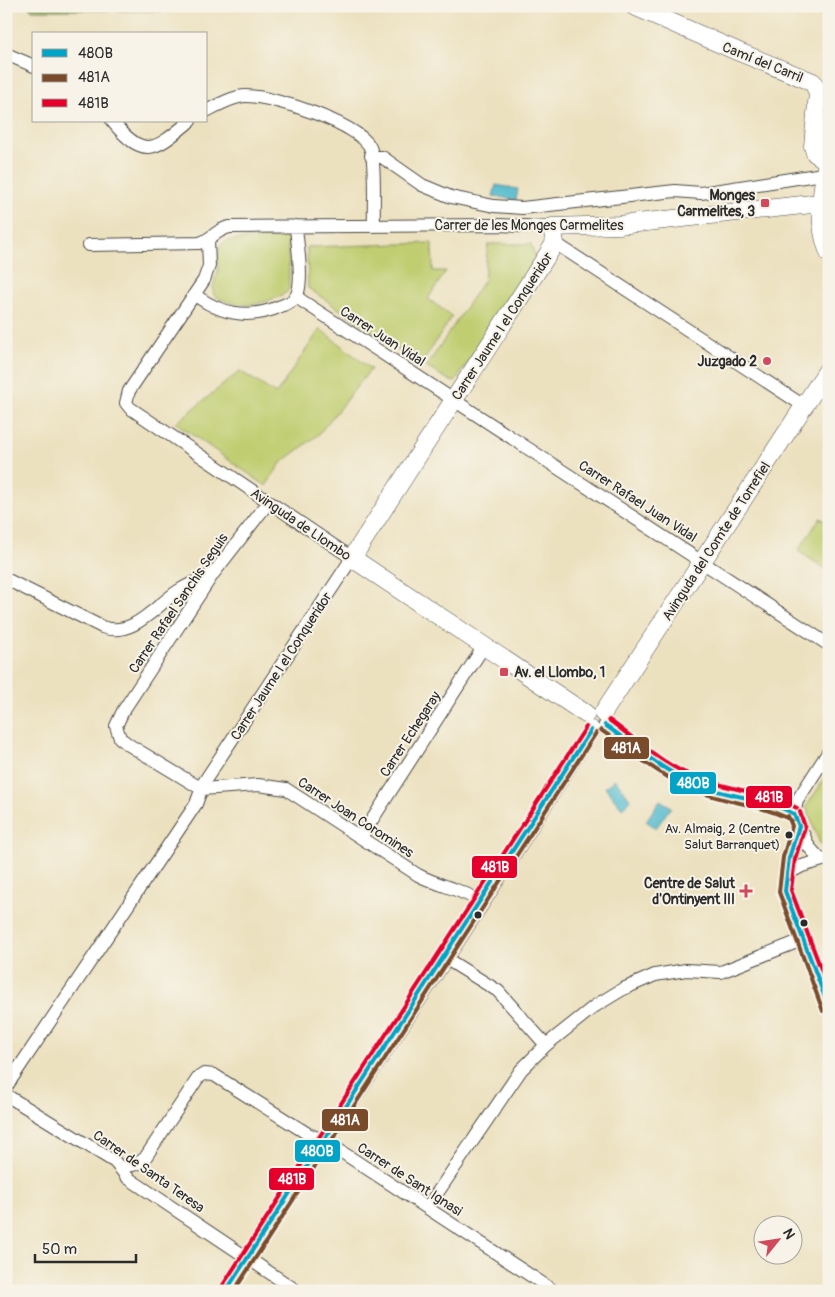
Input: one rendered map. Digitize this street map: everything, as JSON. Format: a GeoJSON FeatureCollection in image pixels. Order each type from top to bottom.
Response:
{"type":"FeatureCollection","features":[{"type":"Feature","properties":{"kind":"street","name":"Camí del Carril"},"geometry":{"type":"LineString","coordinates":[[634,6],[813,82],[818,92],[813,146],[815,153],[827,166]]}},
{"type":"Feature","properties":{"kind":"street"},"geometry":{"type":"LineString","coordinates":[[6,54],[32,65]]}},
{"type":"Feature","properties":{"kind":"street"},"geometry":{"type":"LineString","coordinates":[[208,110],[239,97],[248,96],[303,108],[332,120],[360,136],[371,150],[374,226]]}},
{"type":"Feature","properties":{"kind":"street"},"geometry":{"type":"LineString","coordinates":[[113,122],[131,141],[148,148],[158,146],[189,122]]}},
{"type":"Feature","properties":{"kind":"street","name":"Carrer de les Monges Carmelites"},"geometry":{"type":"LineString","coordinates":[[371,156],[382,157],[422,185],[451,197],[494,206],[522,208],[675,192],[701,193],[827,166]]}},
{"type":"Feature","properties":{"kind":"street"},"geometry":{"type":"LineString","coordinates":[[827,166],[821,203],[824,240],[829,253]]}},
{"type":"Feature","properties":{"kind":"street","name":"Carrer de les Monges Carmelites"},"geometry":{"type":"LineString","coordinates":[[208,240],[220,230],[230,227],[296,226],[374,226],[554,235],[619,225],[821,203]]}},
{"type":"Feature","properties":{"kind":"street"},"geometry":{"type":"LineString","coordinates":[[195,295],[218,309],[249,315],[274,310],[296,297],[299,286],[296,226]]}},
{"type":"Feature","properties":{"kind":"street"},"geometry":{"type":"LineString","coordinates":[[554,235],[804,406]]}},
{"type":"Feature","properties":{"kind":"street","name":"Carrer Jaume I el Conqueridor"},"geometry":{"type":"LineString","coordinates":[[6,1088],[196,804],[211,771],[455,400],[554,235]]}},
{"type":"Feature","properties":{"kind":"street"},"geometry":{"type":"LineString","coordinates":[[88,245],[198,243],[208,240]]}},
{"type":"Feature","properties":{"kind":"street","name":"Avinguda de Llombo"},"geometry":{"type":"LineString","coordinates":[[208,240],[209,266],[195,295],[129,391],[126,403],[130,408],[268,503],[596,720]]}},
{"type":"Feature","properties":{"kind":"street","name":"Carrer Juan Vidal"},"geometry":{"type":"LineString","coordinates":[[296,297],[455,400]]}},
{"type":"Feature","properties":{"kind":"street","name":"Avinguda del Comte de Torrefiel"},"geometry":{"type":"LineString","coordinates":[[226,1291],[482,902],[596,720],[704,561],[829,368]]}},
{"type":"Feature","properties":{"kind":"street","name":"Carrer Rafael Juan Vidal"},"geometry":{"type":"LineString","coordinates":[[455,400],[704,561],[829,645]]}},
{"type":"Feature","properties":{"kind":"street","name":"Carrer Rafael Sanchis Seguis"},"geometry":{"type":"LineString","coordinates":[[202,789],[129,745],[117,732],[117,722],[213,574],[268,503]]}},
{"type":"Feature","properties":{"kind":"street"},"geometry":{"type":"LineString","coordinates":[[6,579],[102,627],[114,630],[133,624],[178,591],[213,574]]}},
{"type":"Feature","properties":{"kind":"street","name":"Carrer Echegaray"},"geometry":{"type":"LineString","coordinates":[[361,837],[484,646]]}},
{"type":"Feature","properties":{"kind":"street"},"geometry":{"type":"LineString","coordinates":[[596,720],[690,782],[764,799],[779,805],[797,820],[809,847],[825,859]]}},
{"type":"Feature","properties":{"kind":"street"},"geometry":{"type":"LineString","coordinates":[[829,751],[797,801],[797,820],[788,858],[785,891],[829,1010]]}},
{"type":"Feature","properties":{"kind":"street","name":"Carrer Joan Coromines"},"geometry":{"type":"LineString","coordinates":[[202,789],[258,785],[279,787],[294,794],[418,875],[433,883],[469,894],[482,902]]}},
{"type":"Feature","properties":{"kind":"street"},"geometry":{"type":"LineString","coordinates":[[787,874],[802,866],[825,859]]}},
{"type":"Feature","properties":{"kind":"street"},"geometry":{"type":"LineString","coordinates":[[427,1208],[521,1070],[546,1045],[595,1006],[646,978],[667,972],[686,970],[721,972],[802,940]]}},
{"type":"Feature","properties":{"kind":"street"},"geometry":{"type":"LineString","coordinates":[[445,958],[498,991],[546,1045]]}},
{"type":"Feature","properties":{"kind":"street","name":"Carrer de Sant Ignasi"},"geometry":{"type":"LineString","coordinates":[[120,1168],[137,1164],[145,1158],[198,1078],[204,1074],[214,1075],[308,1134],[325,1141],[554,1291]]}},
{"type":"Feature","properties":{"kind":"street","name":"Carrer de Santa Teresa"},"geometry":{"type":"LineString","coordinates":[[6,1095],[114,1162],[128,1178],[298,1291]]}},
{"type":"Feature","properties":{"kind":"green space"},"geometry":{"type":"Polygon","coordinates":[[[28,6],[167,6],[169,11],[32,10],[28,6]]]}},
{"type":"Feature","properties":{"kind":"green space"},"geometry":{"type":"Polygon","coordinates":[[[288,237],[289,289],[287,292],[260,303],[241,305],[223,300],[214,295],[213,286],[218,271],[218,253],[223,244],[230,240],[288,237]]]}},
{"type":"Feature","properties":{"kind":"green space"},"geometry":{"type":"Polygon","coordinates":[[[432,243],[433,271],[446,271],[428,299],[452,316],[421,365],[308,288],[307,247],[432,243]]]}},
{"type":"Feature","properties":{"kind":"green space"},"geometry":{"type":"Polygon","coordinates":[[[488,244],[531,244],[536,259],[455,382],[451,381],[426,367],[484,280],[488,244]]]}},
{"type":"Feature","properties":{"kind":"green space"},"geometry":{"type":"Polygon","coordinates":[[[320,329],[371,369],[318,435],[281,463],[266,486],[176,423],[240,371],[276,394],[320,329]]]}},
{"type":"Feature","properties":{"kind":"green space"},"geometry":{"type":"Polygon","coordinates":[[[820,518],[829,523],[829,571],[798,551],[820,518]]]}},
{"type":"Feature","properties":{"kind":"green space"},"geometry":{"type":"Polygon","coordinates":[[[829,772],[828,848],[820,844],[806,807],[829,772]]]}},
{"type":"Feature","properties":{"kind":"water"},"geometry":{"type":"Polygon","coordinates":[[[496,185],[518,189],[516,200],[493,196],[496,185]]]}},
{"type":"Feature","properties":{"kind":"water"},"geometry":{"type":"Polygon","coordinates":[[[615,779],[631,800],[622,808],[605,787],[615,779]]]}},
{"type":"Feature","properties":{"kind":"water"},"geometry":{"type":"Polygon","coordinates":[[[660,800],[671,807],[656,828],[646,821],[660,800]]]}},
{"type":"Feature","properties":{"kind":"transit line","name":"481B"},"geometry":{"type":"LineString","coordinates":[[609,720],[663,760],[686,773],[710,782],[773,798],[797,808]]}},
{"type":"Feature","properties":{"kind":"transit line","name":"480B"},"geometry":{"type":"LineString","coordinates":[[605,725],[660,765],[683,779],[720,792],[770,804],[794,814]]}},
{"type":"Feature","properties":{"kind":"transit line","name":"481B"},"geometry":{"type":"LineString","coordinates":[[221,1288],[586,727]]}},
{"type":"Feature","properties":{"kind":"transit line","name":"480B"},"geometry":{"type":"LineString","coordinates":[[226,1291],[591,730]]}},
{"type":"Feature","properties":{"kind":"transit line","name":"481A"},"geometry":{"type":"LineString","coordinates":[[601,730],[656,770],[680,784],[704,794],[754,806],[791,820]]}},
{"type":"Feature","properties":{"kind":"transit line","name":"481A"},"geometry":{"type":"LineString","coordinates":[[234,1291],[596,733]]}},
{"type":"Feature","properties":{"kind":"transit line","name":"481B"},"geometry":{"type":"LineString","coordinates":[[800,812],[805,827],[795,859],[791,890],[829,990]]}},
{"type":"Feature","properties":{"kind":"transit line","name":"480B"},"geometry":{"type":"LineString","coordinates":[[794,814],[799,826],[789,858],[785,891],[829,1008]]}},
{"type":"Feature","properties":{"kind":"transit line","name":"481A"},"geometry":{"type":"LineString","coordinates":[[788,816],[792,826],[783,857],[779,892],[823,1011]]}},
{"type":"Feature","properties":{"kind":"place","name":"Monges Carmelites, 3"},"geometry":{"type":"Point","coordinates":[765,203]}},
{"type":"Feature","properties":{"kind":"place","name":"Juzgado 2"},"geometry":{"type":"Point","coordinates":[767,361]}},
{"type":"Feature","properties":{"kind":"place","name":"Av. el Llombo, 1"},"geometry":{"type":"Point","coordinates":[504,672]}},
{"type":"Feature","properties":{"kind":"place","name":"Av. Almaig, 2 (Centre Salut Barranquet)"},"geometry":{"type":"Point","coordinates":[789,835]}},
{"type":"Feature","properties":{"kind":"place","name":"Centre de Salut d'Ontinyent III"},"geometry":{"type":"Point","coordinates":[746,891]}}]}
